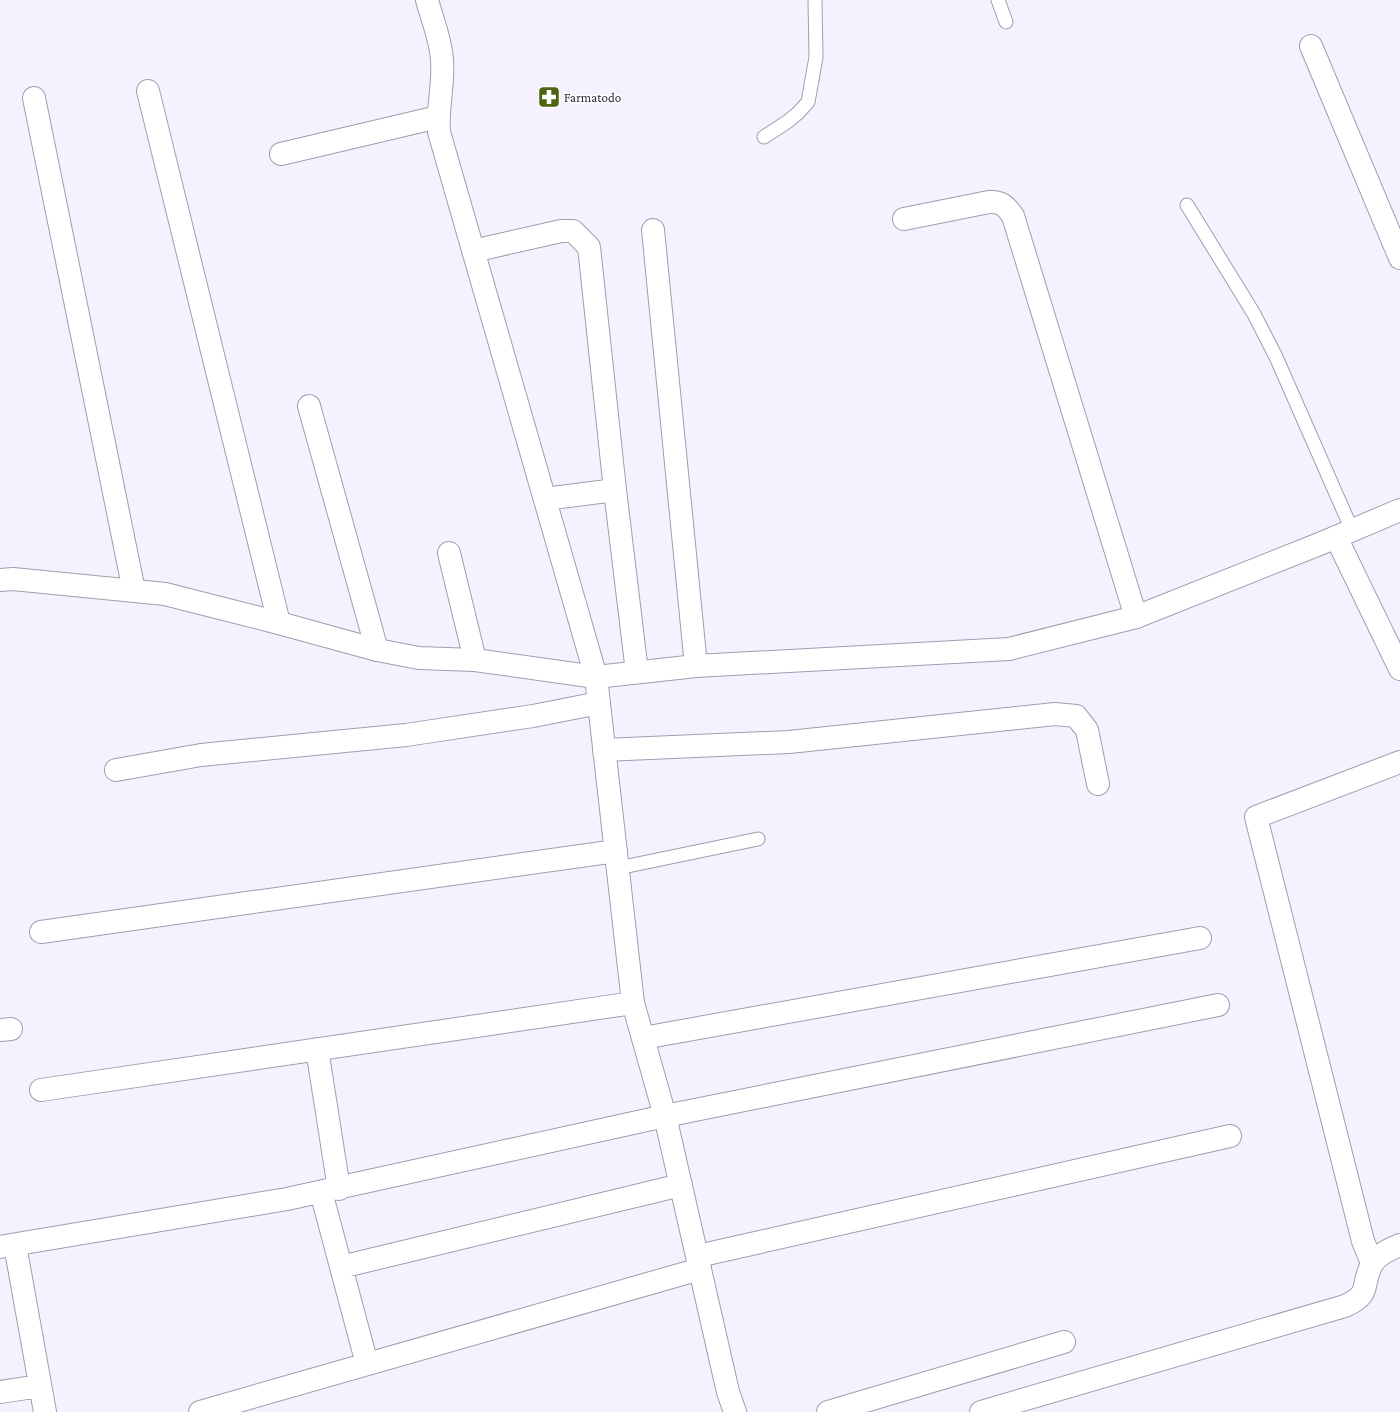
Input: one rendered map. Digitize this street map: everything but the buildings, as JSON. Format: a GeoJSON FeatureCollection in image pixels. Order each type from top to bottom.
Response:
{"type":"FeatureCollection","features":[{"type":"Feature","properties":{"kind":"street"},"geometry":{"type":"LineString","coordinates":[[427,0],[442,59],[438,117],[439,132],[596,677],[633,1003],[665,1116],[728,1392],[735,1412]]}},
{"type":"Feature","properties":{"kind":"street"},"geometry":{"type":"LineString","coordinates":[[1310,46],[1400,258]]}},
{"type":"Feature","properties":{"kind":"street"},"geometry":{"type":"LineString","coordinates":[[148,91],[279,623]]}},
{"type":"Feature","properties":{"kind":"street"},"geometry":{"type":"LineString","coordinates":[[34,98],[134,591]]}},
{"type":"Feature","properties":{"kind":"street"},"geometry":{"type":"LineString","coordinates":[[281,154],[438,117]]}},
{"type":"Feature","properties":{"kind":"street"},"geometry":{"type":"LineString","coordinates":[[904,219],[989,202],[997,202],[1002,204],[1007,207],[1013,216],[1136,617]]}},
{"type":"Feature","properties":{"kind":"street"},"geometry":{"type":"LineString","coordinates":[[653,230],[696,666]]}},
{"type":"Feature","properties":{"kind":"street"},"geometry":{"type":"LineString","coordinates":[[473,251],[561,231],[573,231],[589,247],[615,490],[637,672]]}},
{"type":"Feature","properties":{"kind":"street"},"geometry":{"type":"LineString","coordinates":[[309,406],[377,650]]}},
{"type":"Feature","properties":{"kind":"street"},"geometry":{"type":"LineString","coordinates":[[545,499],[615,490]]}},
{"type":"Feature","properties":{"kind":"street"},"geometry":{"type":"LineString","coordinates":[[0,580],[13,579],[165,594],[377,650],[419,658],[475,660],[596,677],[696,666],[1009,649],[1136,617],[1344,534],[1400,510]]}},
{"type":"Feature","properties":{"kind":"street"},"geometry":{"type":"LineString","coordinates":[[1344,534],[1400,669]]}},
{"type":"Feature","properties":{"kind":"street"},"geometry":{"type":"LineString","coordinates":[[449,553],[475,660]]}},
{"type":"Feature","properties":{"kind":"street"},"geometry":{"type":"LineString","coordinates":[[116,770],[201,755],[406,735],[533,716],[599,703]]}},
{"type":"Feature","properties":{"kind":"street"},"geometry":{"type":"LineString","coordinates":[[604,750],[789,742],[1055,714],[1076,716],[1087,730],[1098,784]]}},
{"type":"Feature","properties":{"kind":"street"},"geometry":{"type":"LineString","coordinates":[[1372,1263],[1363,1240],[1256,817],[1400,762]]}},
{"type":"Feature","properties":{"kind":"street"},"geometry":{"type":"LineString","coordinates":[[41,932],[617,859]]}},
{"type":"Feature","properties":{"kind":"street"},"geometry":{"type":"LineString","coordinates":[[643,1038],[1200,938]]}},
{"type":"Feature","properties":{"kind":"street"},"geometry":{"type":"LineString","coordinates":[[41,1090],[633,1003]]}},
{"type":"Feature","properties":{"kind":"street"},"geometry":{"type":"LineString","coordinates":[[45,1412],[8,1246],[287,1199],[665,1116],[1218,1005]]}},
{"type":"Feature","properties":{"kind":"street"},"geometry":{"type":"LineString","coordinates":[[317,1049],[330,1190],[341,1266],[367,1364]]}},
{"type":"Feature","properties":{"kind":"street"},"geometry":{"type":"LineString","coordinates":[[200,1412],[367,1364],[699,1263],[1230,1136]]}},
{"type":"Feature","properties":{"kind":"street"},"geometry":{"type":"LineString","coordinates":[[341,1266],[681,1185]]}},
{"type":"Feature","properties":{"kind":"street"},"geometry":{"type":"LineString","coordinates":[[981,1412],[1345,1306],[1355,1301],[1363,1293],[1372,1263],[1380,1256],[1400,1245]]}},
{"type":"Feature","properties":{"kind":"street"},"geometry":{"type":"LineString","coordinates":[[828,1412],[1064,1342]]}},
{"type":"Feature","properties":{"kind":"street"},"geometry":{"type":"LineString","coordinates":[[0,1392],[40,1386]]}},
{"type":"Feature","properties":{"kind":"lane"},"geometry":{"type":"LineString","coordinates":[[764,137],[787,122],[808,102],[816,57],[815,0]]}},
{"type":"Feature","properties":{"kind":"lane"},"geometry":{"type":"LineString","coordinates":[[998,0],[1006,22]]}},
{"type":"Feature","properties":{"kind":"lane"},"geometry":{"type":"LineString","coordinates":[[1187,205],[1254,314],[1276,357],[1344,534]]}},
{"type":"Feature","properties":{"kind":"lane"},"geometry":{"type":"LineString","coordinates":[[617,859],[758,839]]}},
{"type":"Feature","properties":{"kind":"place","name":"Farmatodo"},"geometry":{"type":"Point","coordinates":[549,97]}}]}
